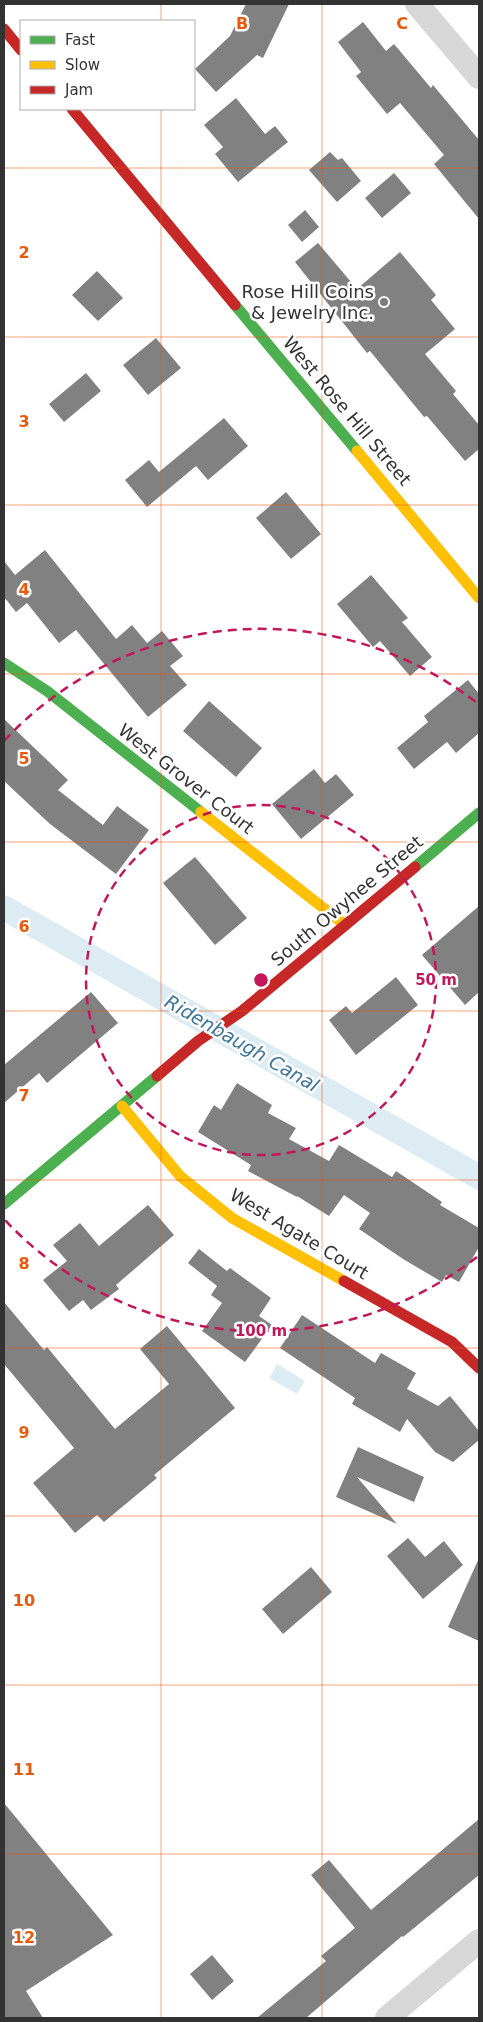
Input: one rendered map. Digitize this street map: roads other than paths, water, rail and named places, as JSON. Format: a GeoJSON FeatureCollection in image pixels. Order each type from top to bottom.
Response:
{"type":"FeatureCollection","features":[{"type":"Feature","properties":{"kind":"street"},"geometry":{"type":"LineString","coordinates":[[417,4],[476,67]]}},
{"type":"Feature","properties":{"kind":"street"},"geometry":{"type":"LineString","coordinates":[[4,29],[20,49]]}},
{"type":"Feature","properties":{"kind":"street","name":"West Rose Hill Street"},"geometry":{"type":"LineString","coordinates":[[73,110],[479,598]]}},
{"type":"Feature","properties":{"kind":"street","name":"West Grover Court"},"geometry":{"type":"LineString","coordinates":[[4,663],[47,691],[345,925]]}},
{"type":"Feature","properties":{"kind":"street","name":"South Owyhee Street"},"geometry":{"type":"LineString","coordinates":[[4,1204],[198,1041],[242,1011],[479,813]]}},
{"type":"Feature","properties":{"kind":"street","name":"West Agate Court"},"geometry":{"type":"LineString","coordinates":[[122,1106],[180,1176],[232,1218],[452,1342],[479,1368]]}},
{"type":"Feature","properties":{"kind":"street"},"geometry":{"type":"LineString","coordinates":[[387,2018],[479,1941]]}},
{"type":"Feature","properties":{"kind":"waterway","name":"Ridenbaugh Canal"},"geometry":{"type":"LineString","coordinates":[[4,908],[479,1177]]}},
{"type":"Feature","properties":{"kind":"place","name":"Rose Hill Coins & Jewelry Inc."},"geometry":{"type":"Point","coordinates":[384,302]}}]}
